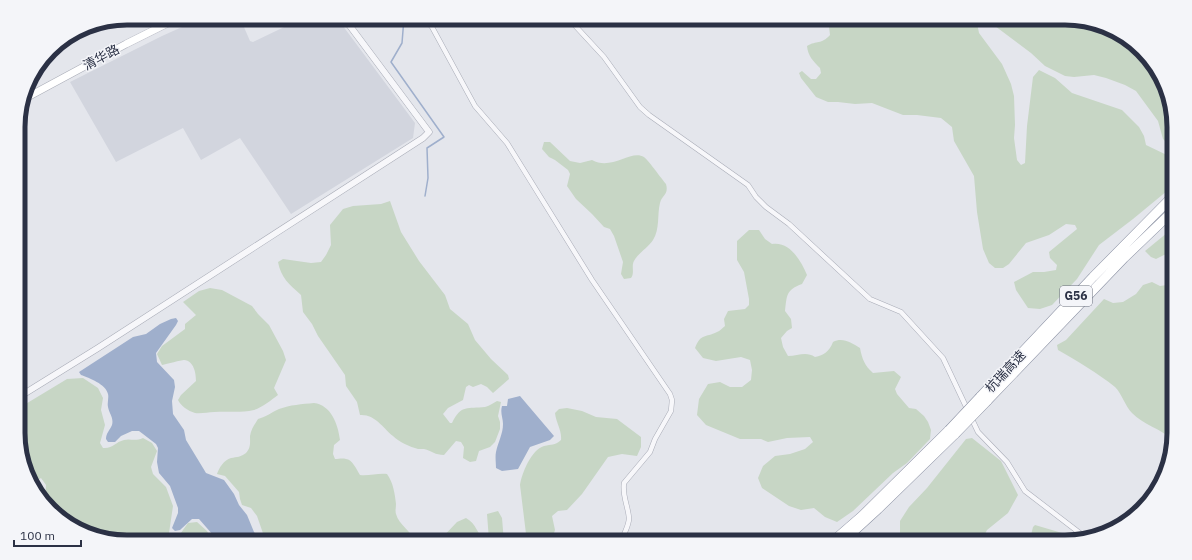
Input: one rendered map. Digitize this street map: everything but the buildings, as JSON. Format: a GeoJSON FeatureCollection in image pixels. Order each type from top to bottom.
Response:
{"type":"FeatureCollection","features":[{"type":"Feature","properties":{"kind":"highway","name":"杭瑞高速"},"geometry":{"type":"LineString","coordinates":[[850,535],[878,509],[952,432],[1093,277],[1167,202]]}},
{"type":"Feature","properties":{"kind":"highway","name":"杭瑞高速"},"geometry":{"type":"LineString","coordinates":[[983,399],[1167,217]]}},
{"type":"Feature","properties":{"kind":"highway","name":"杭瑞高速"},"geometry":{"type":"LineString","coordinates":[[840,535],[952,432]]}},
{"type":"Feature","properties":{"kind":"main road","name":"清华路"},"geometry":{"type":"LineString","coordinates":[[30,96],[164,25]]}},
{"type":"Feature","properties":{"kind":"street"},"geometry":{"type":"LineString","coordinates":[[25,393],[98,348],[423,138],[429,132],[349,25]]}},
{"type":"Feature","properties":{"kind":"street"},"geometry":{"type":"LineString","coordinates":[[430,25],[475,106],[507,143],[592,280],[670,394],[672,400],[672,411],[655,440],[650,452],[624,483],[624,492],[629,518],[628,527],[624,535]]}},
{"type":"Feature","properties":{"kind":"street"},"geometry":{"type":"LineString","coordinates":[[574,25],[604,57],[640,107],[649,115],[748,185],[756,198],[789,224],[870,299],[901,312],[943,358],[978,432],[1006,462],[1024,491],[1081,534]]}},
{"type":"Feature","properties":{"kind":"shaded area"},"geometry":{"type":"Polygon","coordinates":[[[186,25],[243,25],[250,41],[253,42],[288,25],[342,25],[415,123],[413,138],[291,214],[240,138],[201,160],[183,128],[116,162],[70,82],[186,25]]]}},
{"type":"Feature","properties":{"kind":"green space"},"geometry":{"type":"Polygon","coordinates":[[[829,25],[977,25],[979,33],[1002,64],[1011,84],[1014,96],[1014,138],[1017,160],[1021,165],[1025,163],[1027,126],[1033,77],[1039,70],[1055,78],[1072,93],[1122,110],[1139,127],[1144,136],[1146,145],[1167,155],[1167,191],[1099,245],[1077,279],[1052,305],[1040,309],[1028,308],[1016,290],[1014,282],[1033,272],[1056,270],[1057,265],[1050,258],[1049,252],[1077,229],[1075,225],[1066,224],[1049,235],[1026,243],[1009,264],[1003,268],[995,268],[989,263],[983,249],[977,212],[974,176],[954,141],[952,127],[941,118],[903,115],[872,103],[855,104],[828,102],[816,97],[801,78],[799,73],[802,71],[811,79],[816,79],[821,73],[820,68],[810,56],[807,46],[824,40],[830,35],[829,25]]]}},
{"type":"Feature","properties":{"kind":"green space"},"geometry":{"type":"Polygon","coordinates":[[[994,25],[1065,25],[1085,27],[1104,33],[1127,46],[1146,65],[1159,88],[1164,101],[1166,114],[1167,143],[1163,139],[1158,121],[1136,91],[1125,85],[1094,75],[1074,77],[1065,76],[1045,66],[1031,53],[994,25]]]}},
{"type":"Feature","properties":{"kind":"green space"},"geometry":{"type":"Polygon","coordinates":[[[544,142],[550,142],[570,161],[580,163],[592,160],[599,163],[607,163],[639,155],[644,157],[666,184],[667,190],[660,203],[658,227],[655,236],[651,243],[638,255],[634,261],[633,274],[631,278],[624,279],[621,274],[623,262],[610,229],[604,227],[576,199],[567,186],[570,174],[568,170],[549,157],[542,149],[544,142]]]}},
{"type":"Feature","properties":{"kind":"green space"},"geometry":{"type":"Polygon","coordinates":[[[390,201],[401,232],[419,261],[445,295],[450,309],[468,324],[475,340],[491,359],[508,375],[509,379],[493,393],[481,384],[473,387],[469,385],[466,387],[463,400],[448,408],[443,414],[450,423],[452,423],[455,417],[462,410],[485,407],[497,401],[501,402],[498,416],[500,429],[495,442],[490,447],[479,451],[476,461],[470,462],[463,458],[464,447],[461,442],[456,441],[444,455],[424,449],[418,449],[408,446],[398,440],[374,419],[365,415],[360,415],[357,402],[346,386],[345,375],[303,312],[301,295],[286,280],[279,268],[278,262],[283,259],[311,263],[321,262],[331,245],[330,225],[343,209],[353,206],[381,204],[390,201]]]}},
{"type":"Feature","properties":{"kind":"green space"},"geometry":{"type":"Polygon","coordinates":[[[749,230],[759,230],[765,239],[772,244],[778,244],[789,249],[798,258],[807,275],[802,284],[793,288],[787,297],[785,311],[791,319],[792,328],[781,338],[783,347],[788,356],[808,354],[815,357],[824,354],[833,342],[840,340],[853,344],[860,348],[864,362],[873,373],[894,371],[901,377],[895,389],[897,394],[909,408],[916,409],[924,416],[931,430],[930,439],[907,463],[893,473],[853,511],[837,522],[825,517],[814,508],[801,510],[789,506],[762,488],[758,478],[763,466],[775,456],[790,454],[805,449],[813,442],[810,437],[787,438],[768,442],[761,439],[740,439],[706,425],[697,415],[699,399],[708,384],[720,382],[730,387],[742,387],[751,380],[752,370],[750,360],[741,357],[716,361],[703,358],[695,348],[701,338],[718,332],[725,326],[724,319],[728,311],[745,309],[749,305],[744,272],[737,260],[737,241],[749,230]]]}},
{"type":"Feature","properties":{"kind":"green space"},"geometry":{"type":"Polygon","coordinates":[[[1167,233],[1167,254],[1156,259],[1151,257],[1145,251],[1167,233]]]}},
{"type":"Feature","properties":{"kind":"green space"},"geometry":{"type":"Polygon","coordinates":[[[1152,282],[1160,286],[1167,285],[1167,436],[1136,417],[1115,387],[1087,367],[1058,350],[1057,345],[1066,340],[1104,299],[1113,303],[1123,302],[1136,294],[1143,285],[1152,282]]]}},
{"type":"Feature","properties":{"kind":"green space"},"geometry":{"type":"Polygon","coordinates":[[[210,288],[222,290],[252,306],[269,325],[283,351],[286,360],[274,388],[278,395],[254,410],[195,413],[187,410],[178,400],[181,395],[196,381],[195,371],[192,365],[184,360],[162,365],[157,354],[162,346],[185,329],[185,324],[196,315],[183,302],[199,291],[210,288]]]}},
{"type":"Feature","properties":{"kind":"green space"},"geometry":{"type":"Polygon","coordinates":[[[83,378],[98,388],[103,398],[101,410],[105,425],[100,443],[103,448],[129,439],[137,440],[143,438],[152,443],[157,451],[151,467],[153,474],[166,487],[173,506],[169,533],[170,535],[127,535],[101,532],[76,521],[65,514],[46,495],[46,485],[41,478],[38,482],[28,459],[25,433],[25,404],[67,379],[83,378]]]}},
{"type":"Feature","properties":{"kind":"green space"},"geometry":{"type":"Polygon","coordinates":[[[314,403],[325,407],[333,416],[340,440],[334,445],[333,454],[335,459],[348,459],[360,475],[387,474],[391,481],[395,496],[396,513],[402,525],[411,535],[264,535],[257,516],[251,508],[242,505],[239,492],[225,476],[217,474],[220,467],[226,460],[239,457],[248,451],[251,431],[258,419],[276,410],[296,405],[314,403]]]}},
{"type":"Feature","properties":{"kind":"green space"},"geometry":{"type":"Polygon","coordinates":[[[567,408],[582,411],[596,417],[617,419],[641,437],[641,447],[637,456],[622,454],[608,457],[582,494],[567,510],[558,511],[552,516],[555,530],[553,535],[526,535],[520,485],[521,480],[528,462],[539,448],[555,444],[561,440],[561,433],[555,413],[559,409],[567,408]]]}},
{"type":"Feature","properties":{"kind":"green space"},"geometry":{"type":"Polygon","coordinates":[[[972,438],[1001,461],[1018,495],[1008,513],[987,530],[984,535],[900,535],[900,521],[909,507],[927,488],[966,439],[972,438]]]}},
{"type":"Feature","properties":{"kind":"green space"},"geometry":{"type":"Polygon","coordinates":[[[498,511],[502,518],[503,535],[489,535],[487,514],[498,511]]]}},
{"type":"Feature","properties":{"kind":"green space"},"geometry":{"type":"Polygon","coordinates":[[[466,518],[472,523],[481,535],[445,535],[457,522],[466,518]]]}},
{"type":"Feature","properties":{"kind":"green space"},"geometry":{"type":"Polygon","coordinates":[[[197,522],[209,535],[179,535],[188,523],[197,522]]]}},
{"type":"Feature","properties":{"kind":"green space"},"geometry":{"type":"Polygon","coordinates":[[[1035,525],[1065,535],[1031,535],[1035,525]]]}},
{"type":"Feature","properties":{"kind":"water"},"geometry":{"type":"Polygon","coordinates":[[[176,318],[178,321],[156,353],[157,362],[174,380],[175,387],[172,401],[173,414],[184,430],[186,440],[206,473],[224,480],[247,515],[256,535],[213,535],[199,519],[192,519],[180,530],[175,531],[172,528],[178,513],[178,508],[170,486],[159,473],[157,462],[158,448],[156,444],[139,431],[132,431],[121,436],[115,442],[108,442],[106,437],[112,425],[112,418],[108,407],[107,390],[101,384],[81,375],[79,372],[133,337],[146,334],[160,324],[176,318]]]}},
{"type":"Feature","properties":{"kind":"water"},"geometry":{"type":"Polygon","coordinates":[[[520,396],[554,436],[550,440],[530,447],[518,469],[502,471],[496,468],[496,452],[503,428],[501,411],[502,406],[507,406],[508,399],[520,396]]]}},
{"type":"Feature","properties":{"kind":"waterway"},"geometry":{"type":"LineString","coordinates":[[403,25],[402,43],[391,62],[444,137],[427,148],[428,178],[425,196]]}}]}
